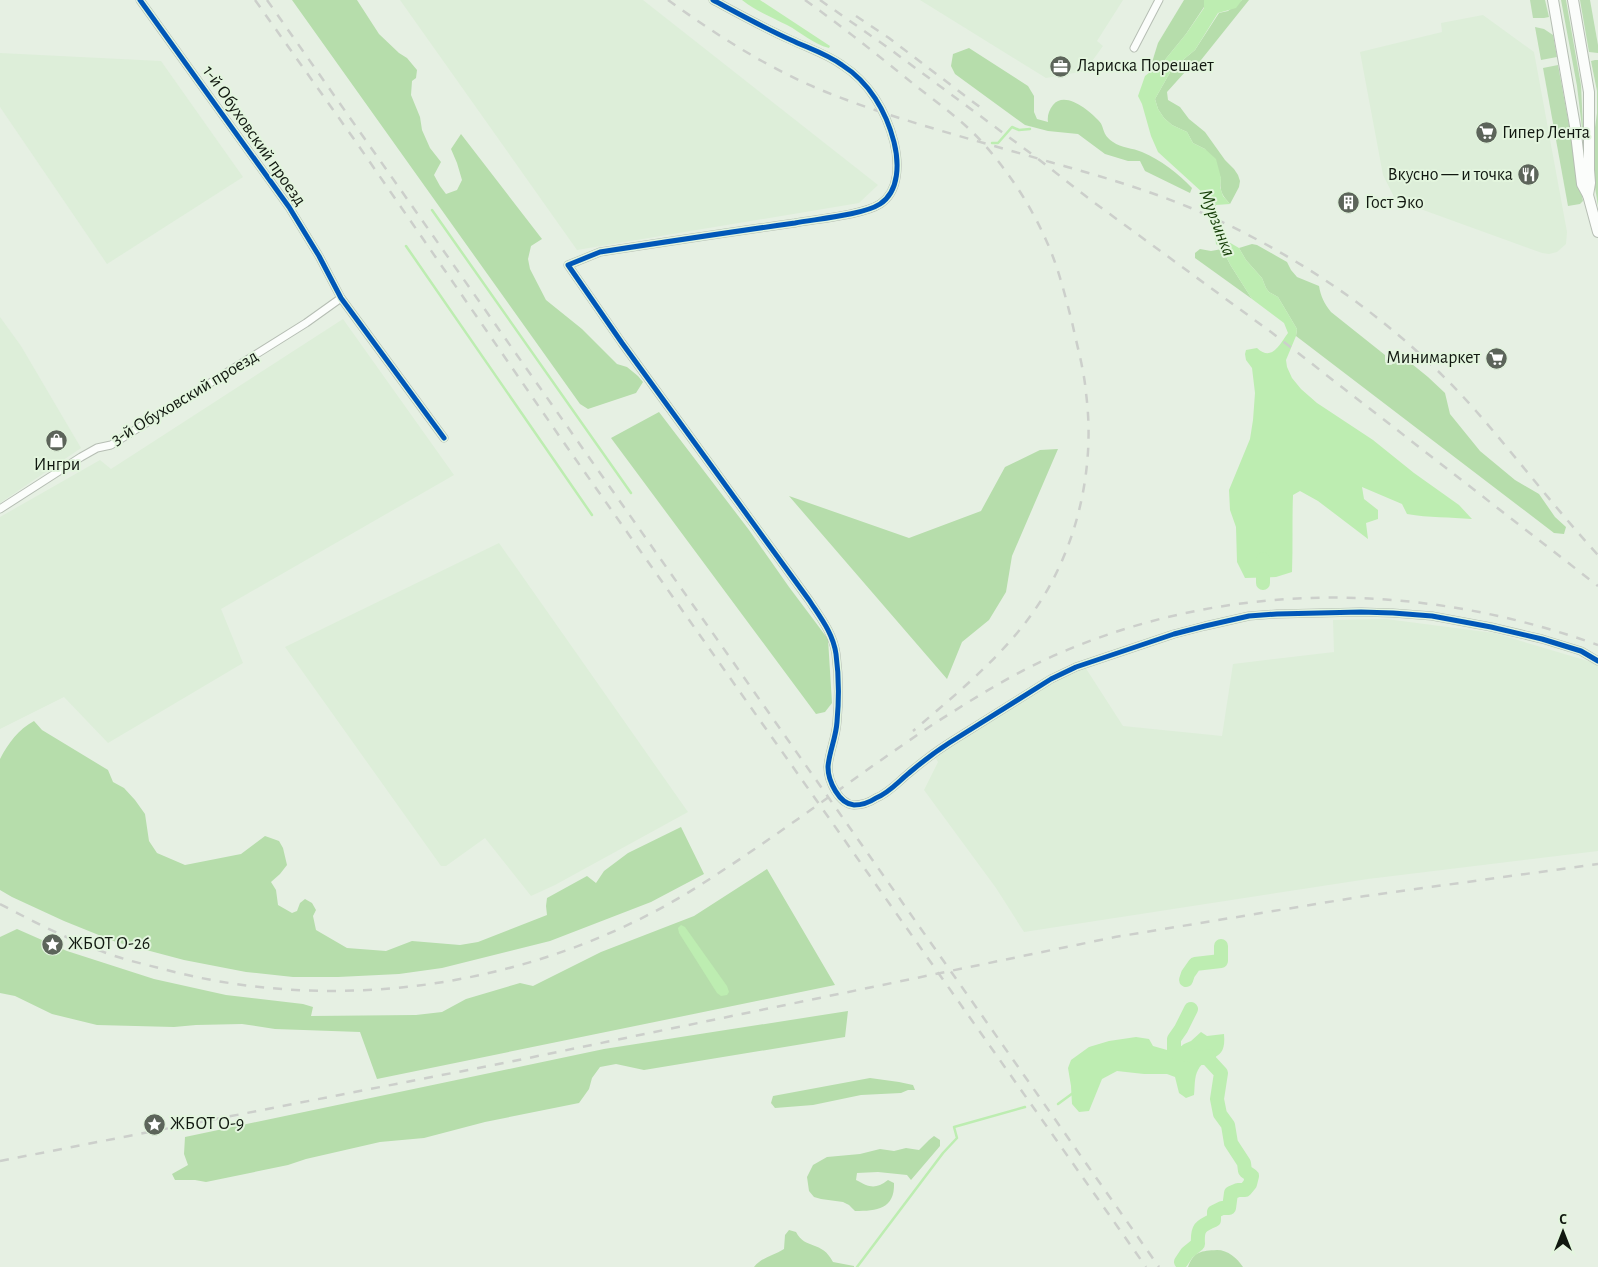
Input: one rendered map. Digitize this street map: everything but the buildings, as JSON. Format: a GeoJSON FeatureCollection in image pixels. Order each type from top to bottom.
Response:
{"type":"FeatureCollection","features":[{"type":"Feature","properties":{"kind":"street","name":"1-й Обуховский проезд"},"geometry":{"type":"LineString","coordinates":[[140,0],[289,206],[319,256],[341,298],[444,438]]}},
{"type":"Feature","properties":{"kind":"street"},"geometry":{"type":"LineString","coordinates":[[714,0],[759,25],[842,64],[866,85],[881,106],[894,143],[898,166],[890,194],[881,204],[861,211],[600,252],[568,265],[622,343],[809,600],[830,632],[836,657],[838,706],[836,734],[828,769],[831,783],[845,801],[853,805],[878,798],[949,742],[1060,674],[1115,653],[1174,634],[1240,618],[1277,614],[1361,612],[1425,615],[1542,639],[1580,651],[1598,661]]}},
{"type":"Feature","properties":{"kind":"street"},"geometry":{"type":"LineString","coordinates":[[1134,48],[1159,0]]}},
{"type":"Feature","properties":{"kind":"street"},"geometry":{"type":"LineString","coordinates":[[1553,0],[1575,126],[1582,184],[1588,195],[1598,232]]}},
{"type":"Feature","properties":{"kind":"street"},"geometry":{"type":"LineString","coordinates":[[1573,0],[1589,92],[1588,170],[1590,183],[1588,195]]}},
{"type":"Feature","properties":{"kind":"street","name":"3-й Обуховский проезд"},"geometry":{"type":"LineString","coordinates":[[0,508],[81,457],[97,448],[111,444],[136,429],[306,323],[341,298]]}},
{"type":"Feature","properties":{"kind":"shaded area"},"geometry":{"type":"Polygon","coordinates":[[[292,0],[357,0],[379,34],[407,58],[417,70],[416,78],[412,81],[411,95],[430,148],[441,162],[434,175],[440,186],[446,194],[457,190],[462,180],[451,149],[461,134],[542,239],[531,246],[528,259],[530,269],[546,300],[582,329],[617,364],[627,367],[638,376],[643,382],[636,393],[588,409],[580,404],[292,0]]]}},
{"type":"Feature","properties":{"kind":"shaded area"},"geometry":{"type":"Polygon","coordinates":[[[400,0],[643,0],[878,185],[859,203],[577,250],[400,0]]]}},
{"type":"Feature","properties":{"kind":"shaded area"},"geometry":{"type":"Polygon","coordinates":[[[920,0],[1123,0],[1097,41],[1103,46],[1085,71],[1046,78],[920,0]]]}},
{"type":"Feature","properties":{"kind":"shaded area"},"geometry":{"type":"Polygon","coordinates":[[[1184,0],[1204,0],[1204,7],[1186,34],[1164,61],[1149,72],[1158,43],[1184,0]]]}},
{"type":"Feature","properties":{"kind":"shaded area"},"geometry":{"type":"Polygon","coordinates":[[[1242,0],[1249,0],[1197,65],[1185,72],[1167,92],[1168,100],[1180,107],[1189,119],[1205,132],[1238,175],[1239,187],[1230,204],[1222,193],[1220,186],[1221,178],[1205,149],[1193,143],[1187,132],[1172,125],[1164,118],[1158,109],[1155,99],[1172,69],[1195,50],[1219,13],[1228,11],[1242,0]]]}},
{"type":"Feature","properties":{"kind":"shaded area"},"geometry":{"type":"Polygon","coordinates":[[[1530,0],[1545,0],[1549,17],[1533,18],[1530,0]]]}},
{"type":"Feature","properties":{"kind":"shaded area"},"geometry":{"type":"Polygon","coordinates":[[[1561,0],[1566,0],[1581,85],[1583,128],[1577,86],[1561,0]]]}},
{"type":"Feature","properties":{"kind":"shaded area"},"geometry":{"type":"Polygon","coordinates":[[[1580,0],[1590,0],[1598,53],[1589,52],[1580,0]]]}},
{"type":"Feature","properties":{"kind":"shaded area"},"geometry":{"type":"Polygon","coordinates":[[[1483,15],[1534,52],[1567,232],[1566,244],[1557,252],[1542,253],[1415,207],[1394,197],[1383,175],[1360,52],[1442,32],[1441,23],[1483,15]]]}},
{"type":"Feature","properties":{"kind":"shaded area"},"geometry":{"type":"Polygon","coordinates":[[[1535,27],[1544,29],[1553,35],[1557,57],[1541,60],[1535,27]]]}},
{"type":"Feature","properties":{"kind":"shaded area"},"geometry":{"type":"Polygon","coordinates":[[[969,48],[1028,86],[1034,96],[1034,112],[1037,119],[1048,122],[1049,111],[1058,101],[1064,100],[1077,104],[1090,112],[1099,121],[1109,139],[1123,147],[1149,155],[1162,163],[1192,188],[1190,193],[1145,171],[1140,161],[1128,161],[1105,154],[1078,134],[1048,131],[1025,125],[955,74],[951,66],[953,54],[969,48]]]}},
{"type":"Feature","properties":{"kind":"shaded area"},"geometry":{"type":"Polygon","coordinates":[[[0,53],[161,61],[243,177],[107,264],[0,107],[0,53]]]}},
{"type":"Feature","properties":{"kind":"shaded area"},"geometry":{"type":"Polygon","coordinates":[[[1598,60],[1598,206],[1593,175],[1592,149],[1597,113],[1597,91],[1591,61],[1598,60]]]}},
{"type":"Feature","properties":{"kind":"shaded area"},"geometry":{"type":"Polygon","coordinates":[[[1558,65],[1583,201],[1580,204],[1568,206],[1543,68],[1558,65]]]}},
{"type":"Feature","properties":{"kind":"shaded area"},"geometry":{"type":"Polygon","coordinates":[[[1252,244],[1287,262],[1297,277],[1319,286],[1323,300],[1331,312],[1385,355],[1385,362],[1391,365],[1398,360],[1407,360],[1428,377],[1445,393],[1450,414],[1480,451],[1515,480],[1539,494],[1555,517],[1566,527],[1564,534],[1554,533],[1296,336],[1297,329],[1278,297],[1269,292],[1262,278],[1246,260],[1239,248],[1252,244]]]}},
{"type":"Feature","properties":{"kind":"shaded area"},"geometry":{"type":"Polygon","coordinates":[[[1200,249],[1211,251],[1222,249],[1252,299],[1195,258],[1195,253],[1200,249]]]}},
{"type":"Feature","properties":{"kind":"shaded area"},"geometry":{"type":"Polygon","coordinates":[[[0,317],[21,346],[81,448],[0,503],[0,317]]]}},
{"type":"Feature","properties":{"kind":"shaded area"},"geometry":{"type":"Polygon","coordinates":[[[343,319],[454,475],[221,609],[243,663],[108,743],[64,697],[0,729],[0,517],[100,460],[111,469],[343,319]]]}},
{"type":"Feature","properties":{"kind":"shaded area"},"geometry":{"type":"Polygon","coordinates":[[[659,412],[749,530],[828,639],[832,703],[825,712],[816,714],[611,438],[659,412]]]}},
{"type":"Feature","properties":{"kind":"shaded area"},"geometry":{"type":"Polygon","coordinates":[[[1058,449],[1012,556],[1006,592],[989,620],[962,642],[947,679],[789,496],[909,538],[981,511],[1005,467],[1040,450],[1058,449]]]}},
{"type":"Feature","properties":{"kind":"shaded area"},"geometry":{"type":"Polygon","coordinates":[[[499,543],[688,812],[555,885],[531,896],[485,838],[446,866],[441,866],[285,647],[499,543]]]}},
{"type":"Feature","properties":{"kind":"shaded area"},"geometry":{"type":"Polygon","coordinates":[[[1386,619],[1494,633],[1598,664],[1598,851],[1368,879],[1024,932],[996,888],[924,790],[938,762],[934,755],[1061,677],[1085,667],[1123,726],[1222,736],[1233,664],[1334,652],[1333,620],[1386,619]]]}},
{"type":"Feature","properties":{"kind":"shaded area"},"geometry":{"type":"Polygon","coordinates":[[[34,721],[42,730],[108,770],[113,782],[124,788],[145,814],[149,841],[157,853],[185,865],[241,854],[265,836],[279,841],[283,848],[287,865],[271,882],[276,890],[278,905],[292,913],[297,911],[300,903],[305,899],[312,903],[316,910],[313,916],[316,930],[347,948],[386,951],[412,941],[460,945],[478,942],[547,915],[547,898],[587,876],[596,883],[604,871],[628,853],[681,827],[704,874],[651,902],[550,941],[442,968],[399,974],[293,977],[246,972],[184,960],[116,942],[64,921],[0,890],[0,759],[14,737],[34,721]]]}},
{"type":"Feature","properties":{"kind":"shaded area"},"geometry":{"type":"Polygon","coordinates":[[[767,869],[835,985],[377,1079],[360,1032],[275,1029],[242,1024],[174,1027],[97,1025],[52,1014],[15,996],[0,993],[0,937],[17,929],[67,951],[154,979],[226,995],[303,1004],[313,1007],[311,1016],[416,1015],[442,1012],[466,999],[520,983],[533,986],[601,952],[694,916],[767,869]]]}},
{"type":"Feature","properties":{"kind":"shaded area"},"geometry":{"type":"Polygon","coordinates":[[[848,1011],[845,1037],[644,1070],[616,1064],[600,1067],[592,1078],[589,1089],[579,1103],[485,1122],[424,1138],[380,1142],[288,1165],[206,1182],[175,1180],[172,1174],[188,1165],[184,1154],[185,1137],[604,1049],[848,1011]]]}},
{"type":"Feature","properties":{"kind":"shaded area"},"geometry":{"type":"Polygon","coordinates":[[[870,1078],[913,1085],[915,1090],[901,1093],[861,1095],[813,1105],[775,1108],[771,1103],[773,1096],[870,1078]]]}},
{"type":"Feature","properties":{"kind":"shaded area"},"geometry":{"type":"Polygon","coordinates":[[[934,1136],[940,1140],[940,1146],[911,1180],[907,1175],[878,1172],[857,1173],[856,1180],[868,1186],[876,1186],[888,1180],[894,1183],[894,1192],[888,1203],[883,1207],[855,1211],[843,1202],[814,1197],[809,1191],[807,1177],[813,1165],[827,1157],[860,1154],[880,1149],[894,1151],[906,1148],[919,1150],[934,1136]]]}},
{"type":"Feature","properties":{"kind":"shaded area"},"geometry":{"type":"Polygon","coordinates":[[[789,1230],[796,1232],[804,1241],[824,1251],[833,1262],[854,1267],[754,1267],[764,1259],[784,1249],[785,1235],[789,1230]]]}},
{"type":"Feature","properties":{"kind":"shaded area"},"geometry":{"type":"Polygon","coordinates":[[[1217,1250],[1225,1251],[1232,1255],[1243,1267],[1188,1267],[1193,1258],[1199,1253],[1217,1250]]]}},
{"type":"Feature","properties":{"kind":"water"},"geometry":{"type":"Polygon","coordinates":[[[742,0],[760,0],[830,46],[829,48],[758,11],[742,0]]]}},
{"type":"Feature","properties":{"kind":"water"},"geometry":{"type":"Polygon","coordinates":[[[1204,0],[1242,0],[1236,8],[1218,13],[1195,50],[1172,69],[1155,99],[1158,109],[1164,118],[1172,125],[1187,132],[1193,143],[1205,149],[1216,159],[1221,178],[1220,187],[1223,196],[1230,204],[1216,205],[1214,209],[1219,226],[1227,241],[1239,248],[1246,260],[1262,278],[1269,292],[1278,297],[1297,329],[1286,360],[1292,378],[1317,403],[1373,440],[1414,473],[1459,505],[1472,519],[1407,514],[1402,504],[1362,487],[1364,499],[1378,510],[1378,519],[1366,523],[1368,539],[1318,501],[1300,491],[1293,495],[1292,572],[1276,577],[1245,578],[1237,562],[1236,527],[1230,510],[1229,490],[1250,439],[1253,420],[1255,393],[1252,368],[1246,360],[1245,354],[1246,350],[1257,348],[1262,352],[1271,353],[1288,333],[1284,323],[1252,299],[1222,249],[1216,244],[1212,212],[1203,193],[1158,152],[1138,96],[1145,76],[1164,61],[1186,34],[1204,8],[1204,0]]]}},
{"type":"Feature","properties":{"kind":"water"},"geometry":{"type":"Polygon","coordinates":[[[681,925],[685,927],[727,986],[729,992],[727,995],[721,996],[717,993],[679,933],[678,928],[681,925]]]}},
{"type":"Feature","properties":{"kind":"water"},"geometry":{"type":"Polygon","coordinates":[[[1201,1032],[1207,1036],[1224,1034],[1224,1043],[1219,1054],[1206,1061],[1198,1070],[1195,1079],[1194,1095],[1186,1098],[1179,1093],[1175,1077],[1167,1074],[1117,1071],[1102,1079],[1089,1111],[1079,1112],[1072,1104],[1068,1068],[1071,1060],[1089,1047],[1109,1041],[1136,1037],[1149,1039],[1153,1046],[1174,1052],[1201,1032]]]}},
{"type":"Feature","properties":{"kind":"waterway"},"geometry":{"type":"LineString","coordinates":[[992,143],[998,143],[1012,127],[1019,130],[1030,129]]}},
{"type":"Feature","properties":{"kind":"waterway"},"geometry":{"type":"LineString","coordinates":[[432,210],[631,493]]}},
{"type":"Feature","properties":{"kind":"waterway"},"geometry":{"type":"LineString","coordinates":[[406,246],[592,515]]}},
{"type":"Feature","properties":{"kind":"waterway","name":"Мурзинка"},"geometry":{"type":"LineString","coordinates":[[1263,559],[1263,583]]}},
{"type":"Feature","properties":{"kind":"waterway","name":"Мурзинка"},"geometry":{"type":"LineString","coordinates":[[1186,980],[1195,964],[1221,961],[1221,946]]}},
{"type":"Feature","properties":{"kind":"waterway","name":"Мурзинка"},"geometry":{"type":"LineString","coordinates":[[1181,1262],[1187,1253],[1198,1244],[1200,1228],[1214,1220],[1214,1212],[1222,1208],[1229,1208],[1231,1193],[1245,1190],[1250,1184],[1252,1176],[1245,1171],[1244,1163],[1231,1143],[1228,1125],[1220,1114],[1217,1099],[1221,1073],[1209,1060],[1209,1056],[1202,1058],[1174,1052],[1174,1039],[1191,1009]]}},
{"type":"Feature","properties":{"kind":"waterway"},"geometry":{"type":"LineString","coordinates":[[1058,1104],[1073,1093]]}},
{"type":"Feature","properties":{"kind":"waterway"},"geometry":{"type":"LineString","coordinates":[[857,1267],[943,1153],[957,1138],[954,1127],[1025,1107]]}},
{"type":"Feature","properties":{"kind":"railway"},"geometry":{"type":"LineString","coordinates":[[255,0],[356,142],[562,440],[1146,1267]]}},
{"type":"Feature","properties":{"kind":"railway"},"geometry":{"type":"LineString","coordinates":[[267,0],[1159,1267]]}},
{"type":"Feature","properties":{"kind":"railway"},"geometry":{"type":"LineString","coordinates":[[668,0],[744,51],[784,73],[826,92],[909,121],[1149,192],[1207,215],[1282,253],[1352,299],[1417,351],[1476,411],[1598,555]]}},
{"type":"Feature","properties":{"kind":"railway"},"geometry":{"type":"LineString","coordinates":[[805,0],[959,120],[975,134],[1001,164],[1026,201],[1054,260],[1072,322],[1085,384],[1088,419],[1086,471],[1076,523],[1057,571],[1032,614],[1001,651],[985,668],[913,731]]}},
{"type":"Feature","properties":{"kind":"railway"},"geometry":{"type":"LineString","coordinates":[[820,0],[887,47],[1271,332],[1598,586]]}},
{"type":"Feature","properties":{"kind":"railway"},"geometry":{"type":"LineString","coordinates":[[856,16],[889,38],[985,111]]}},
{"type":"Feature","properties":{"kind":"railway"},"geometry":{"type":"LineString","coordinates":[[0,904],[40,925],[109,954],[159,968],[228,983],[299,990],[370,990],[441,982],[511,968],[578,946],[643,917],[705,882],[734,863],[904,744],[979,696],[1043,660],[1125,629],[1192,612],[1260,601],[1328,598],[1396,600],[1464,609],[1532,624],[1598,645]]}},
{"type":"Feature","properties":{"kind":"railway"},"geometry":{"type":"LineString","coordinates":[[0,1161],[509,1062],[1115,937],[1365,896],[1598,864]]}},
{"type":"Feature","properties":{"kind":"cycle path"},"geometry":{"type":"LineString","coordinates":[[140,0],[289,207],[319,256],[341,298],[444,438]]}},
{"type":"Feature","properties":{"kind":"cycle path"},"geometry":{"type":"LineString","coordinates":[[713,0],[771,31],[836,61],[860,80],[875,98],[891,130],[897,158],[895,184],[891,192],[880,204],[851,214],[600,252],[568,265],[622,343],[809,600],[829,632],[836,654],[838,671],[838,714],[828,767],[832,785],[844,801],[857,805],[881,796],[944,746],[1051,679],[1076,667],[1174,634],[1249,616],[1361,612],[1432,616],[1542,639],[1581,651],[1598,661]]}},
{"type":"Feature","properties":{"kind":"place","name":"Лариска Порешает"},"geometry":{"type":"Point","coordinates":[1061,66]}},
{"type":"Feature","properties":{"kind":"place","name":"Гипер Лента"},"geometry":{"type":"Point","coordinates":[1486,133]}},
{"type":"Feature","properties":{"kind":"place","name":"Вкусно — и точка"},"geometry":{"type":"Point","coordinates":[1529,175]}},
{"type":"Feature","properties":{"kind":"place","name":"Гост Эко"},"geometry":{"type":"Point","coordinates":[1349,203]}},
{"type":"Feature","properties":{"kind":"place","name":"Минимаркет"},"geometry":{"type":"Point","coordinates":[1496,358]}},
{"type":"Feature","properties":{"kind":"place","name":"Ингри"},"geometry":{"type":"Point","coordinates":[57,440]}},
{"type":"Feature","properties":{"kind":"place","name":"ЖБОТ О-26"},"geometry":{"type":"Point","coordinates":[52,944]}},
{"type":"Feature","properties":{"kind":"place","name":"ЖБОТ О-9"},"geometry":{"type":"Point","coordinates":[154,1124]}}]}
